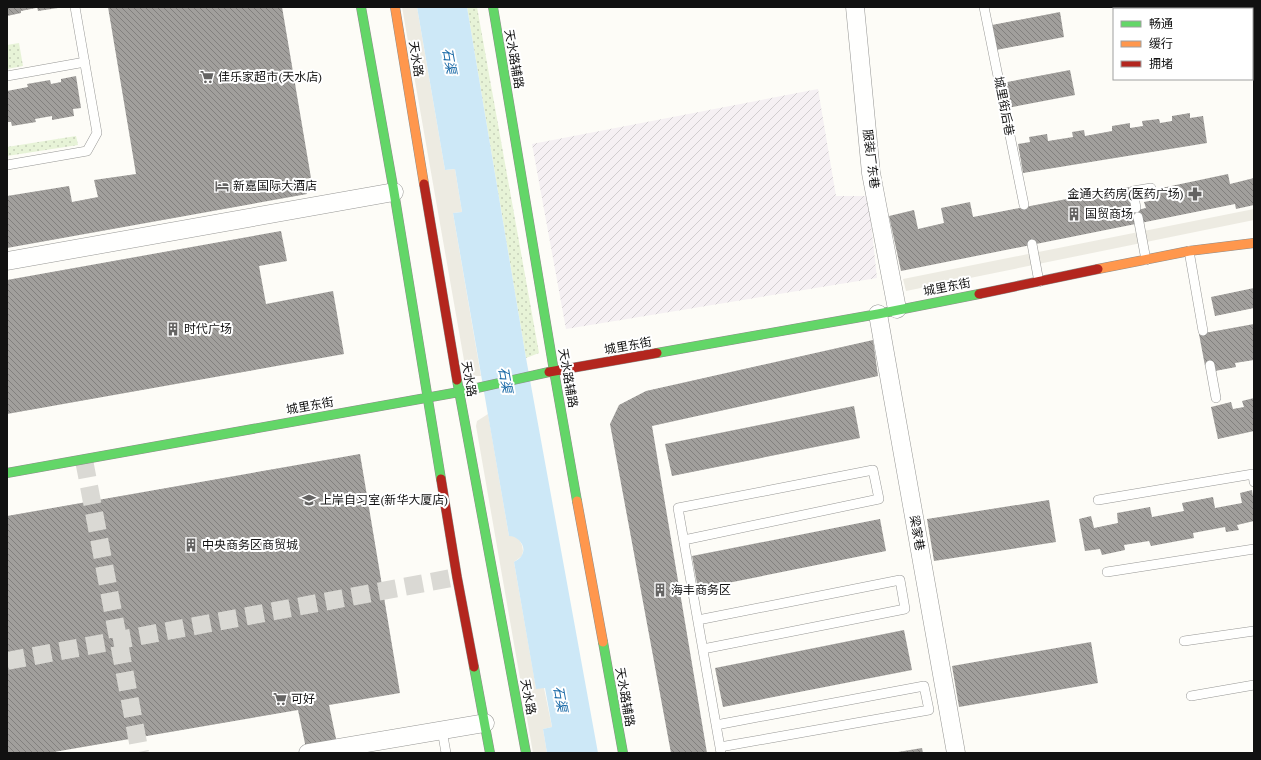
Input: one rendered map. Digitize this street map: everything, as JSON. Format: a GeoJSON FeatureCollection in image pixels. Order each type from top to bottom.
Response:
{"type":"FeatureCollection","features":[{"type":"Feature","properties":{"kind":"street"},"geometry":{"type":"LineString","coordinates":[[361,7],[394,192],[457,577],[490,753]]}},
{"type":"Feature","properties":{"kind":"street","name":"天水路"},"geometry":{"type":"LineString","coordinates":[[395,7],[459,392],[526,753]]}},
{"type":"Feature","properties":{"kind":"street","name":"天水路辅路"},"geometry":{"type":"LineString","coordinates":[[493,7],[554,371],[623,753]]}},
{"type":"Feature","properties":{"kind":"street","name":"服装厂东巷"},"geometry":{"type":"LineString","coordinates":[[856,7],[871,172],[897,309]]}},
{"type":"Feature","properties":{"kind":"street"},"geometry":{"type":"LineString","coordinates":[[7,261],[394,192]]}},
{"type":"Feature","properties":{"kind":"street","name":"城里东街"},"geometry":{"type":"LineString","coordinates":[[7,474],[459,392],[532,375],[878,314],[1188,251],[1254,243]]}},
{"type":"Feature","properties":{"kind":"street","name":"梁家巷"},"geometry":{"type":"LineString","coordinates":[[878,314],[956,753]]}},
{"type":"Feature","properties":{"kind":"street"},"geometry":{"type":"LineString","coordinates":[[308,753],[485,723]]}},
{"type":"Feature","properties":{"kind":"lane"},"geometry":{"type":"LineString","coordinates":[[7,165],[87,151],[97,133],[75,7]]}},
{"type":"Feature","properties":{"kind":"lane","name":"城里街后巷"},"geometry":{"type":"LineString","coordinates":[[984,7],[1024,205]]}},
{"type":"Feature","properties":{"kind":"lane"},"geometry":{"type":"LineString","coordinates":[[7,76],[85,62]]}},
{"type":"Feature","properties":{"kind":"lane"},"geometry":{"type":"LineString","coordinates":[[1146,260],[1133,191],[1151,188]]}},
{"type":"Feature","properties":{"kind":"lane"},"geometry":{"type":"LineString","coordinates":[[1032,244],[1039,282]]}},
{"type":"Feature","properties":{"kind":"lane"},"geometry":{"type":"LineString","coordinates":[[1188,251],[1204,331]]}},
{"type":"Feature","properties":{"kind":"lane"},"geometry":{"type":"LineString","coordinates":[[1210,365],[1216,398]]}},
{"type":"Feature","properties":{"kind":"lane"},"geometry":{"type":"LineString","coordinates":[[684,540],[879,499],[873,470],[678,508],[720,750],[929,710],[924,686],[716,725]]}},
{"type":"Feature","properties":{"kind":"lane"},"geometry":{"type":"LineString","coordinates":[[1098,500],[1253,474],[1254,482]]}},
{"type":"Feature","properties":{"kind":"lane"},"geometry":{"type":"LineString","coordinates":[[1107,572],[1254,549]]}},
{"type":"Feature","properties":{"kind":"lane"},"geometry":{"type":"LineString","coordinates":[[698,620],[900,580],[905,609],[703,649]]}},
{"type":"Feature","properties":{"kind":"lane"},"geometry":{"type":"LineString","coordinates":[[1184,641],[1254,631]]}},
{"type":"Feature","properties":{"kind":"lane"},"geometry":{"type":"LineString","coordinates":[[1191,696],[1254,685]]}},
{"type":"Feature","properties":{"kind":"lane"},"geometry":{"type":"LineString","coordinates":[[442,730],[446,753]]}},
{"type":"Feature","properties":{"kind":"shaded area"},"geometry":{"type":"Polygon","coordinates":[[[402,7],[417,7],[445,170],[455,169],[462,212],[453,213],[481,376],[472,376],[465,366],[402,7]]]}},
{"type":"Feature","properties":{"kind":"shaded area"},"geometry":{"type":"Polygon","coordinates":[[[818,89],[836,196],[868,196],[877,278],[566,329],[532,144],[818,89]]]}},
{"type":"Feature","properties":{"kind":"shaded area"},"geometry":{"type":"Polygon","coordinates":[[[1254,209],[1254,220],[906,291],[903,279],[1254,209]]]}},
{"type":"Feature","properties":{"kind":"shaded area"},"geometry":{"type":"Polygon","coordinates":[[[488,414],[509,536],[515,536],[519,539],[522,545],[522,556],[514,562],[536,688],[544,688],[552,727],[543,729],[547,753],[533,753],[476,426],[477,421],[488,414]]]}},
{"type":"Feature","properties":{"kind":"green space"},"geometry":{"type":"Polygon","coordinates":[[[467,7],[477,7],[539,353],[526,358],[467,7]]]}},
{"type":"Feature","properties":{"kind":"green space"},"geometry":{"type":"Polygon","coordinates":[[[19,43],[23,66],[7,69],[7,45],[19,43]]]}},
{"type":"Feature","properties":{"kind":"green space"},"geometry":{"type":"Polygon","coordinates":[[[76,136],[78,145],[7,156],[7,147],[76,136]]]}},
{"type":"Feature","properties":{"kind":"water","name":"石渠"},"geometry":{"type":"Polygon","coordinates":[[[417,7],[467,7],[526,358],[598,753],[547,753],[543,729],[552,727],[545,688],[536,689],[514,562],[521,556],[523,548],[521,542],[512,536],[509,536],[453,213],[462,212],[455,169],[445,170],[417,7]]]}},
{"type":"Feature","properties":{"kind":"building"},"geometry":{"type":"Polygon","coordinates":[[[7,7],[36,7],[36,8],[7,16],[7,7]]]}},
{"type":"Feature","properties":{"kind":"building"},"geometry":{"type":"Polygon","coordinates":[[[37,7],[58,7],[58,8],[38,11],[37,7]]]}},
{"type":"Feature","properties":{"kind":"building","name":"佳乐家超市(天水店)"},"geometry":{"type":"Polygon","coordinates":[[[108,7],[282,7],[311,178],[303,179],[307,194],[7,248],[7,196],[69,186],[72,202],[98,197],[94,180],[136,174],[108,7]]]}},
{"type":"Feature","properties":{"kind":"building"},"geometry":{"type":"Polygon","coordinates":[[[1060,12],[1064,37],[996,50],[992,25],[1060,12]]]}},
{"type":"Feature","properties":{"kind":"building"},"geometry":{"type":"Polygon","coordinates":[[[1070,70],[1075,95],[1007,108],[1002,83],[1070,70]]]}},
{"type":"Feature","properties":{"kind":"building"},"geometry":{"type":"Polygon","coordinates":[[[76,76],[81,108],[73,109],[74,116],[52,120],[52,116],[35,119],[36,122],[12,126],[11,122],[7,122],[7,91],[28,87],[27,84],[50,80],[51,84],[61,82],[61,79],[76,76]]]}},
{"type":"Feature","properties":{"kind":"building"},"geometry":{"type":"Polygon","coordinates":[[[1190,113],[1190,118],[1203,116],[1207,143],[1023,173],[1018,144],[1030,142],[1029,137],[1047,134],[1048,141],[1073,137],[1072,132],[1084,130],[1085,136],[1112,131],[1112,126],[1130,123],[1130,128],[1143,126],[1142,121],[1159,119],[1160,123],[1172,121],[1172,116],[1190,113]]]}},
{"type":"Feature","properties":{"kind":"building"},"geometry":{"type":"Polygon","coordinates":[[[1228,174],[1230,184],[1254,178],[1254,205],[1236,209],[1235,204],[901,271],[889,216],[914,210],[918,229],[944,223],[941,208],[970,202],[973,217],[1129,187],[1133,211],[1146,208],[1144,202],[1159,199],[1157,189],[1228,174]]]}},
{"type":"Feature","properties":{"kind":"building","name":"时代广场"},"geometry":{"type":"Polygon","coordinates":[[[281,231],[287,261],[259,266],[266,304],[333,291],[344,354],[7,414],[7,280],[281,231]]]}},
{"type":"Feature","properties":{"kind":"building"},"geometry":{"type":"Polygon","coordinates":[[[1254,288],[1254,308],[1215,316],[1211,297],[1254,288]]]}},
{"type":"Feature","properties":{"kind":"building"},"geometry":{"type":"Polygon","coordinates":[[[1254,324],[1254,360],[1235,363],[1236,367],[1215,371],[1214,364],[1205,366],[1199,334],[1254,324]]]}},
{"type":"Feature","properties":{"kind":"building","name":"海丰商务区"},"geometry":{"type":"Polygon","coordinates":[[[873,340],[878,376],[652,426],[707,753],[671,753],[610,424],[619,405],[646,391],[873,340]]]}},
{"type":"Feature","properties":{"kind":"building"},"geometry":{"type":"Polygon","coordinates":[[[1254,398],[1254,431],[1218,439],[1211,407],[1231,402],[1233,409],[1244,407],[1242,401],[1254,398]]]}},
{"type":"Feature","properties":{"kind":"building"},"geometry":{"type":"Polygon","coordinates":[[[854,406],[860,438],[672,476],[665,444],[854,406]]]}},
{"type":"Feature","properties":{"kind":"building"},"geometry":{"type":"Polygon","coordinates":[[[360,454],[400,693],[329,705],[339,753],[307,753],[298,710],[48,753],[7,753],[7,516],[360,454]]]}},
{"type":"Feature","properties":{"kind":"building"},"geometry":{"type":"Polygon","coordinates":[[[1252,490],[1254,521],[1237,525],[1239,530],[1226,532],[1225,527],[1193,533],[1194,538],[1151,546],[1149,541],[1124,545],[1125,550],[1102,555],[1100,549],[1085,551],[1079,519],[1091,516],[1094,528],[1118,523],[1117,513],[1150,507],[1152,517],[1184,511],[1182,503],[1213,497],[1215,508],[1242,503],[1240,493],[1252,490]]]}},
{"type":"Feature","properties":{"kind":"building"},"geometry":{"type":"Polygon","coordinates":[[[1049,500],[1056,542],[934,561],[927,519],[1049,500]]]}},
{"type":"Feature","properties":{"kind":"building"},"geometry":{"type":"Polygon","coordinates":[[[880,519],[886,551],[698,589],[692,556],[880,519]]]}},
{"type":"Feature","properties":{"kind":"building"},"geometry":{"type":"Polygon","coordinates":[[[904,630],[912,670],[723,707],[715,668],[904,630]]]}},
{"type":"Feature","properties":{"kind":"building"},"geometry":{"type":"Polygon","coordinates":[[[1091,642],[1098,683],[959,707],[952,666],[1091,642]]]}},
{"type":"Feature","properties":{"kind":"building"},"geometry":{"type":"Polygon","coordinates":[[[922,748],[923,753],[898,753],[898,752],[922,748]]]}},
{"type":"Feature","properties":{"kind":"tunnel"},"geometry":{"type":"LineString","coordinates":[[84,460],[140,753]]}},
{"type":"Feature","properties":{"kind":"tunnel"},"geometry":{"type":"LineString","coordinates":[[7,661],[457,577]]}},
{"type":"Feature","properties":{"kind":"traffic: fast"},"geometry":{"type":"LineString","coordinates":[[361,7],[394,192],[441,479]]}},
{"type":"Feature","properties":{"kind":"traffic: fast"},"geometry":{"type":"LineString","coordinates":[[493,7],[577,501]]}},
{"type":"Feature","properties":{"kind":"traffic: fast"},"geometry":{"type":"LineString","coordinates":[[657,353],[878,314],[979,294]]}},
{"type":"Feature","properties":{"kind":"traffic: fast"},"geometry":{"type":"LineString","coordinates":[[7,473],[459,392],[549,372]]}},
{"type":"Feature","properties":{"kind":"traffic: fast"},"geometry":{"type":"LineString","coordinates":[[457,380],[526,753]]}},
{"type":"Feature","properties":{"kind":"traffic: fast"},"geometry":{"type":"LineString","coordinates":[[603,642],[623,753]]}},
{"type":"Feature","properties":{"kind":"traffic: fast"},"geometry":{"type":"LineString","coordinates":[[474,667],[490,753]]}},
{"type":"Feature","properties":{"kind":"traffic: slow"},"geometry":{"type":"LineString","coordinates":[[395,7],[424,184]]}},
{"type":"Feature","properties":{"kind":"traffic: slow"},"geometry":{"type":"LineString","coordinates":[[1098,269],[1189,251],[1254,243]]}},
{"type":"Feature","properties":{"kind":"traffic: slow"},"geometry":{"type":"LineString","coordinates":[[577,501],[603,642]]}},
{"type":"Feature","properties":{"kind":"traffic: jam"},"geometry":{"type":"LineString","coordinates":[[424,184],[457,380]]}},
{"type":"Feature","properties":{"kind":"traffic: jam"},"geometry":{"type":"LineString","coordinates":[[979,294],[1098,269]]}},
{"type":"Feature","properties":{"kind":"traffic: jam"},"geometry":{"type":"LineString","coordinates":[[549,372],[657,353]]}},
{"type":"Feature","properties":{"kind":"traffic: jam"},"geometry":{"type":"LineString","coordinates":[[441,479],[474,667]]}},
{"type":"Feature","properties":{"kind":"place","name":"佳乐家超市(天水店)"},"geometry":{"type":"Point","coordinates":[207,77]}},
{"type":"Feature","properties":{"kind":"place","name":"新嘉国际大酒店"},"geometry":{"type":"Point","coordinates":[222,186]}},
{"type":"Feature","properties":{"kind":"place","name":"金通大药房(医药广场)"},"geometry":{"type":"Point","coordinates":[1195,194]}},
{"type":"Feature","properties":{"kind":"place","name":"国贸商场"},"geometry":{"type":"Point","coordinates":[1074,214]}},
{"type":"Feature","properties":{"kind":"place","name":"时代广场"},"geometry":{"type":"Point","coordinates":[173,329]}},
{"type":"Feature","properties":{"kind":"place","name":"上岸自习室(新华大厦店)"},"geometry":{"type":"Point","coordinates":[309,500]}},
{"type":"Feature","properties":{"kind":"place","name":"中央商务区商贸城"},"geometry":{"type":"Point","coordinates":[191,545]}},
{"type":"Feature","properties":{"kind":"place","name":"海丰商务区"},"geometry":{"type":"Point","coordinates":[660,590]}},
{"type":"Feature","properties":{"kind":"place","name":"可好"},"geometry":{"type":"Point","coordinates":[280,699]}}]}
